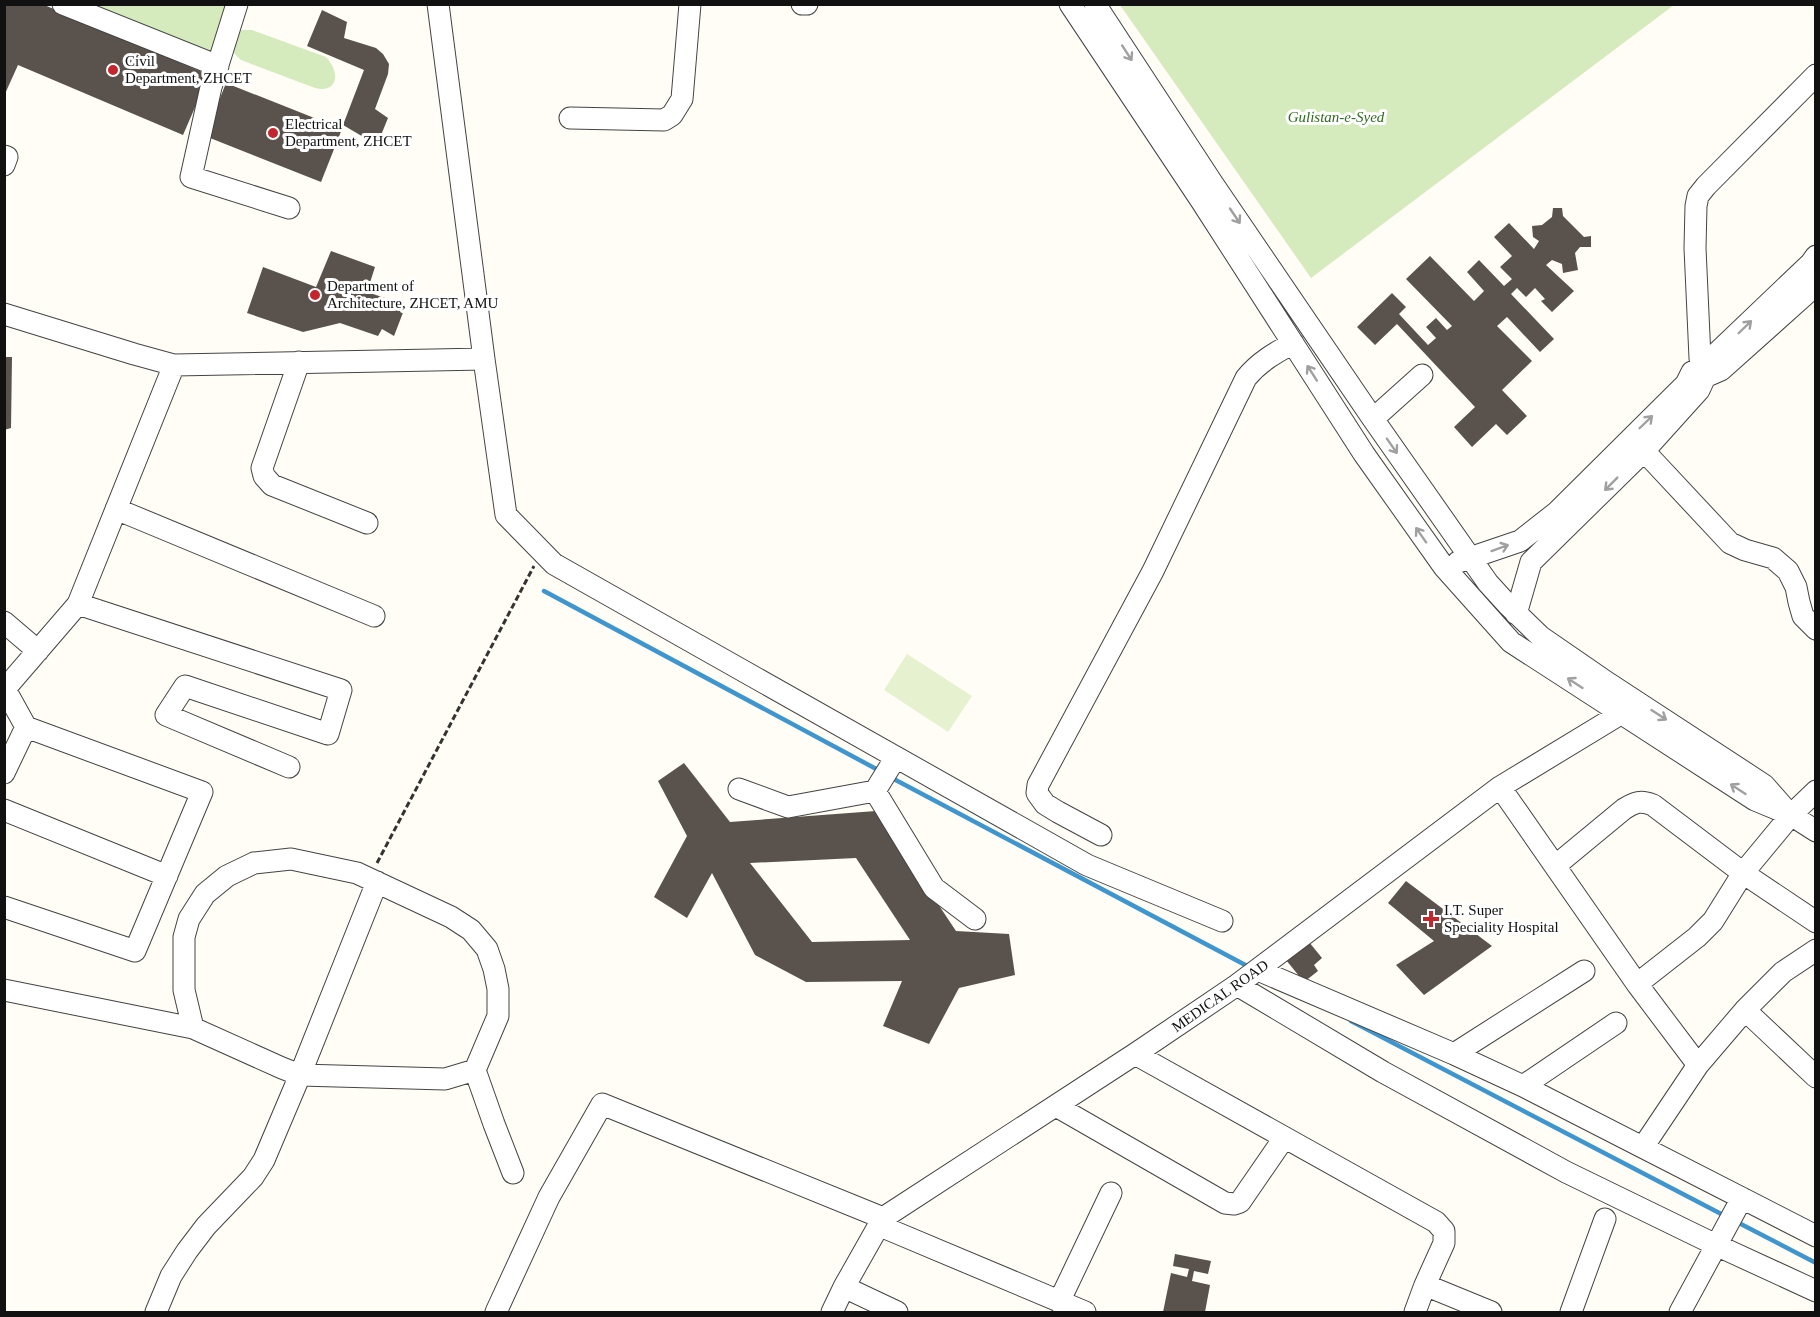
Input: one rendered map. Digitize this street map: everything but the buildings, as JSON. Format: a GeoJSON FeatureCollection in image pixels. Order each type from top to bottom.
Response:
{"type":"FeatureCollection","features":[{"type":"Feature","properties":{"kind":"street"},"geometry":{"type":"LineString","coordinates":[[63,4],[218,66]]}},
{"type":"Feature","properties":{"kind":"street"},"geometry":{"type":"LineString","coordinates":[[237,4],[211,87],[191,177],[289,208]]}},
{"type":"Feature","properties":{"kind":"street"},"geometry":{"type":"LineString","coordinates":[[438,4],[506,515],[554,564],[1087,865],[1222,921]]}},
{"type":"Feature","properties":{"kind":"street"},"geometry":{"type":"LineString","coordinates":[[570,117],[664,120],[672,115],[682,99],[690,4]]}},
{"type":"Feature","properties":{"kind":"street"},"geometry":{"type":"LineString","coordinates":[[801,4],[807,4]]}},
{"type":"Feature","properties":{"kind":"street"},"geometry":{"type":"LineString","coordinates":[[1070,4],[1139,91],[1488,584],[1541,637],[1629,707],[1755,800],[1791,815],[1815,831]]}},
{"type":"Feature","properties":{"kind":"street"},"geometry":{"type":"LineString","coordinates":[[1095,4],[1139,91],[1293,343],[1364,454],[1444,567],[1511,642],[1629,707]]}},
{"type":"Feature","properties":{"kind":"street"},"geometry":{"type":"LineString","coordinates":[[1516,614],[1531,562],[1644,451],[1699,390],[1703,367],[1695,248],[1698,196],[1815,75]]}},
{"type":"Feature","properties":{"kind":"street"},"geometry":{"type":"LineString","coordinates":[[4,156],[7,157],[4,165]]}},
{"type":"Feature","properties":{"kind":"street"},"geometry":{"type":"LineString","coordinates":[[1444,567],[1520,541],[1557,512],[1811,264],[1815,256]]}},
{"type":"Feature","properties":{"kind":"street"},"geometry":{"type":"LineString","coordinates":[[1703,367],[1721,369],[1815,285]]}},
{"type":"Feature","properties":{"kind":"street"},"geometry":{"type":"LineString","coordinates":[[4,314],[174,364],[484,359]]}},
{"type":"Feature","properties":{"kind":"street"},"geometry":{"type":"LineString","coordinates":[[1101,835],[1045,804],[1037,793],[1038,784],[1153,571],[1246,378],[1253,368],[1266,358],[1293,343]]}},
{"type":"Feature","properties":{"kind":"street"},"geometry":{"type":"LineString","coordinates":[[299,362],[262,468],[264,476],[272,484],[367,524]]}},
{"type":"Feature","properties":{"kind":"street"},"geometry":{"type":"LineString","coordinates":[[4,907],[135,951],[202,792],[26,727],[5,690],[78,604],[174,364]]}},
{"type":"Feature","properties":{"kind":"street"},"geometry":{"type":"LineString","coordinates":[[1373,419],[1422,375]]}},
{"type":"Feature","properties":{"kind":"street"},"geometry":{"type":"LineString","coordinates":[[1644,451],[1730,543],[1773,558],[1788,571],[1796,587],[1803,616],[1815,629]]}},
{"type":"Feature","properties":{"kind":"street"},"geometry":{"type":"LineString","coordinates":[[116,509],[374,616]]}},
{"type":"Feature","properties":{"kind":"street"},"geometry":{"type":"LineString","coordinates":[[78,604],[341,690],[328,734],[185,686],[166,715],[289,766]]}},
{"type":"Feature","properties":{"kind":"street"},"geometry":{"type":"LineString","coordinates":[[4,622],[38,651]]}},
{"type":"Feature","properties":{"kind":"street","name":"MEDICAL ROAD"},"geometry":{"type":"LineString","coordinates":[[832,1312],[881,1221],[1237,985],[1500,787],[1629,707]]}},
{"type":"Feature","properties":{"kind":"street"},"geometry":{"type":"LineString","coordinates":[[4,773],[26,727]]}},
{"type":"Feature","properties":{"kind":"street"},"geometry":{"type":"LineString","coordinates":[[739,789],[788,807],[875,791],[896,757]]}},
{"type":"Feature","properties":{"kind":"street"},"geometry":{"type":"LineString","coordinates":[[1500,787],[1637,984],[1698,1065]]}},
{"type":"Feature","properties":{"kind":"street"},"geometry":{"type":"LineString","coordinates":[[875,791],[934,888],[975,919]]}},
{"type":"Feature","properties":{"kind":"street"},"geometry":{"type":"LineString","coordinates":[[1637,984],[1697,937],[1713,921],[1743,873],[1791,815],[1815,791]]}},
{"type":"Feature","properties":{"kind":"street"},"geometry":{"type":"LineString","coordinates":[[1555,866],[1623,809],[1643,801],[1653,805],[1743,873],[1815,922]]}},
{"type":"Feature","properties":{"kind":"street"},"geometry":{"type":"LineString","coordinates":[[4,810],[167,876]]}},
{"type":"Feature","properties":{"kind":"street"},"geometry":{"type":"LineString","coordinates":[[194,1028],[184,990],[184,937],[189,919],[205,894],[227,876],[254,863],[291,859],[357,873],[373,880],[451,917],[471,930],[487,949],[498,989],[498,1016],[476,1070],[486,1104],[513,1173]]}},
{"type":"Feature","properties":{"kind":"street"},"geometry":{"type":"LineString","coordinates":[[156,1312],[171,1275],[187,1251],[206,1226],[253,1177],[264,1160],[300,1075],[373,880]]}},
{"type":"Feature","properties":{"kind":"street"},"geometry":{"type":"LineString","coordinates":[[1643,1147],[1698,1065],[1745,1010],[1783,972],[1815,950]]}},
{"type":"Feature","properties":{"kind":"street"},"geometry":{"type":"LineString","coordinates":[[1258,970],[1523,1086],[1815,1236]]}},
{"type":"Feature","properties":{"kind":"street"},"geometry":{"type":"LineString","coordinates":[[1454,1054],[1584,971]]}},
{"type":"Feature","properties":{"kind":"street"},"geometry":{"type":"LineString","coordinates":[[1237,985],[1383,1072],[1566,1172],[1722,1232],[1815,1291]]}},
{"type":"Feature","properties":{"kind":"street"},"geometry":{"type":"LineString","coordinates":[[4,990],[194,1028],[300,1075],[445,1079],[476,1070]]}},
{"type":"Feature","properties":{"kind":"street"},"geometry":{"type":"LineString","coordinates":[[1745,1010],[1815,1077]]}},
{"type":"Feature","properties":{"kind":"street"},"geometry":{"type":"LineString","coordinates":[[1523,1086],[1616,1023]]}},
{"type":"Feature","properties":{"kind":"street"},"geometry":{"type":"LineString","coordinates":[[1136,1054],[1436,1222],[1444,1230],[1444,1243],[1415,1312]]}},
{"type":"Feature","properties":{"kind":"street"},"geometry":{"type":"LineString","coordinates":[[496,1312],[549,1197],[602,1104],[881,1221],[1085,1312]]}},
{"type":"Feature","properties":{"kind":"street"},"geometry":{"type":"LineString","coordinates":[[1056,1106],[1225,1203],[1240,1202],[1284,1138]]}},
{"type":"Feature","properties":{"kind":"street"},"geometry":{"type":"LineString","coordinates":[[1059,1302],[1111,1193]]}},
{"type":"Feature","properties":{"kind":"street"},"geometry":{"type":"LineString","coordinates":[[1680,1312],[1742,1198]]}},
{"type":"Feature","properties":{"kind":"street"},"geometry":{"type":"LineString","coordinates":[[1571,1312],[1605,1219]]}},
{"type":"Feature","properties":{"kind":"street"},"geometry":{"type":"LineString","coordinates":[[1425,1285],[1491,1312]]}},
{"type":"Feature","properties":{"kind":"street"},"geometry":{"type":"LineString","coordinates":[[844,1287],[897,1312]]}},
{"type":"Feature","properties":{"kind":"path"},"geometry":{"type":"LineString","coordinates":[[373,880],[542,552]]}},
{"type":"Feature","properties":{"kind":"green space"},"geometry":{"type":"Polygon","coordinates":[[[222,4],[230,7],[212,51],[91,5],[222,4]]]}},
{"type":"Feature","properties":{"kind":"green space","name":"Gulistan-e-Syed"},"geometry":{"type":"Polygon","coordinates":[[[1120,5],[1674,5],[1311,278],[1120,5]]]}},
{"type":"Feature","properties":{"kind":"green space"},"geometry":{"type":"Polygon","coordinates":[[[242,30],[252,30],[326,57],[334,69],[333,85],[323,89],[315,88],[241,60],[234,52],[232,45],[235,37],[242,30]]]}},
{"type":"Feature","properties":{"kind":"green space"},"geometry":{"type":"Polygon","coordinates":[[[907,654],[972,696],[948,732],[884,690],[907,654]]]}},
{"type":"Feature","properties":{"kind":"waterway"},"geometry":{"type":"LineString","coordinates":[[544,591],[880,771]]}},
{"type":"Feature","properties":{"kind":"waterway"},"geometry":{"type":"LineString","coordinates":[[890,777],[1251,968]]}},
{"type":"Feature","properties":{"kind":"waterway"},"geometry":{"type":"LineString","coordinates":[[1351,1021],[1727,1217]]}},
{"type":"Feature","properties":{"kind":"waterway"},"geometry":{"type":"LineString","coordinates":[[1737,1222],[1816,1263]]}},
{"type":"Feature","properties":{"kind":"place","name":"Civil Department, ZHCET"},"geometry":{"type":"Point","coordinates":[113,70]}},
{"type":"Feature","properties":{"kind":"place","name":"Electrical Department, ZHCET"},"geometry":{"type":"Point","coordinates":[273,133]}},
{"type":"Feature","properties":{"kind":"place","name":"Department of Architecture, ZHCET, AMU"},"geometry":{"type":"Point","coordinates":[315,295]}},
{"type":"Feature","properties":{"kind":"place","name":"I.T. Super Speciality Hospital"},"geometry":{"type":"Point","coordinates":[1431,919]}}]}
